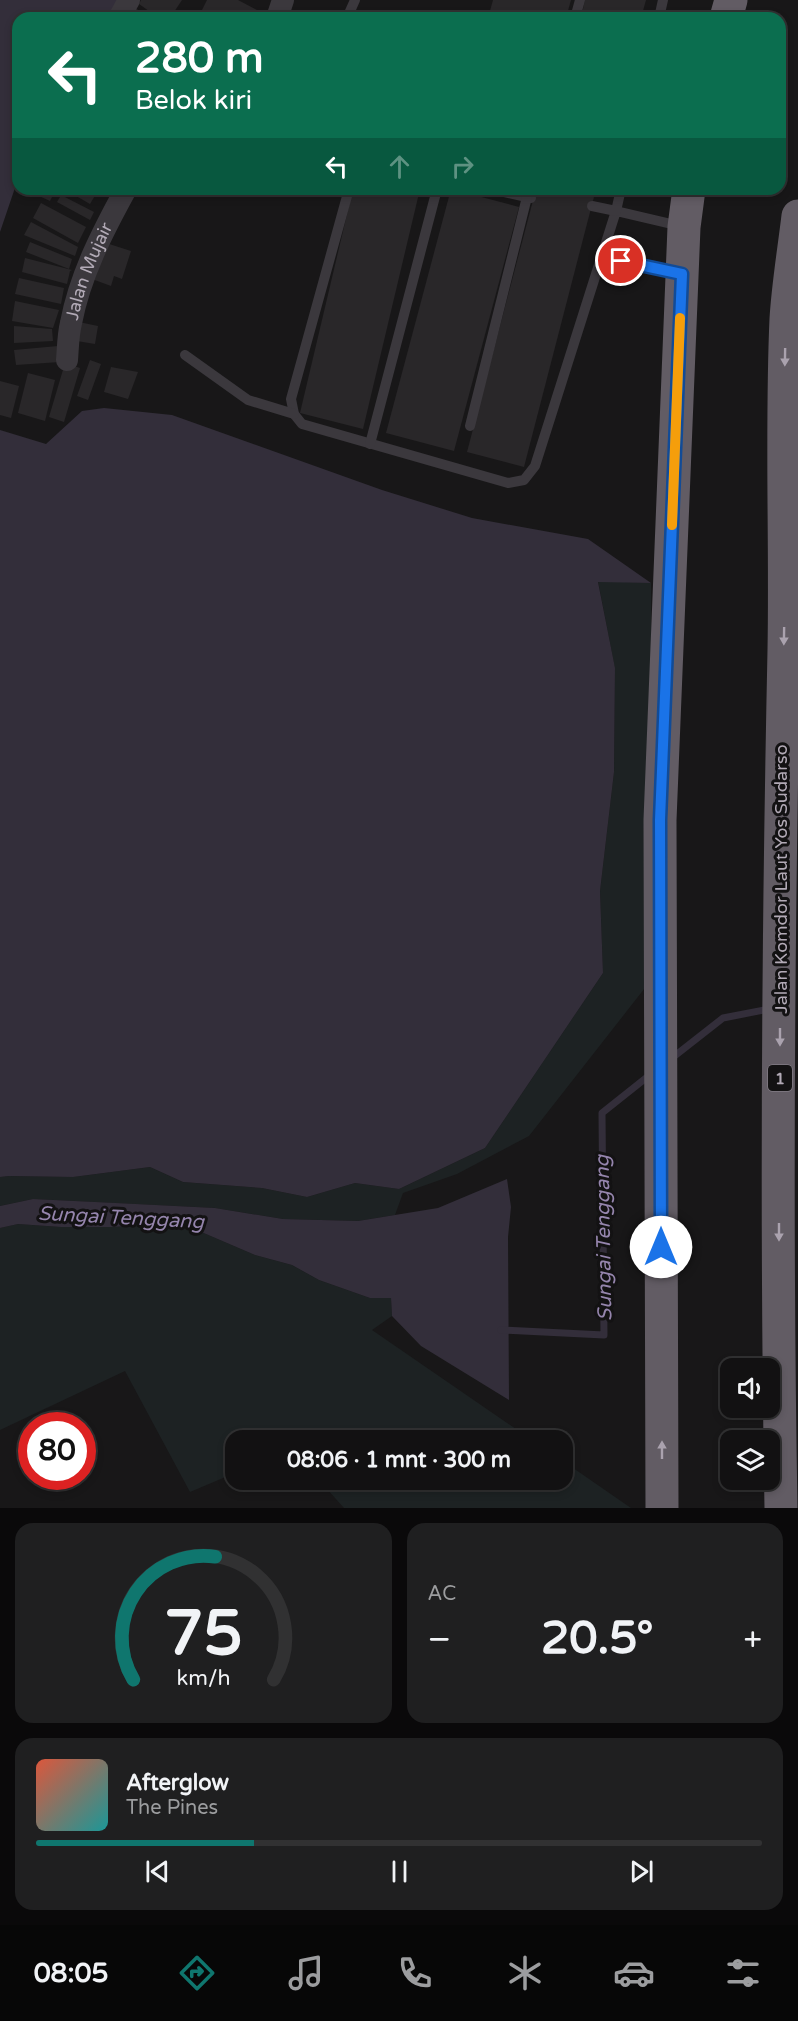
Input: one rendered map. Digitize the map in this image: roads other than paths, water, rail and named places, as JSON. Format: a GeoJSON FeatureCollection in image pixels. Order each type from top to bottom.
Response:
{"type":"FeatureCollection","features":[{"type":"Feature","properties":{"kind":"highway"},"geometry":{"type":"LineString","coordinates":[[662,1508],[660,820],[684,227],[687,195]]}},
{"type":"Feature","properties":{"kind":"highway","name":"Jalan Komdor Laut Yos Sudarso"},"geometry":{"type":"LineString","coordinates":[[781,1508],[779,1366],[781,790],[792,588],[784,420],[798,216]]}},
{"type":"Feature","properties":{"kind":"street","name":"Jalan Mujair"},"geometry":{"type":"LineString","coordinates":[[67,360],[70,325],[78,292],[100,235],[123,195]]}},
{"type":"Feature","properties":{"kind":"lane"},"geometry":{"type":"LineString","coordinates":[[347,195],[291,399],[294,414],[302,424],[508,483],[524,480],[535,465],[620,195]]}},
{"type":"Feature","properties":{"kind":"lane"},"geometry":{"type":"LineString","coordinates":[[370,444],[435,195]]}},
{"type":"Feature","properties":{"kind":"lane"},"geometry":{"type":"LineString","coordinates":[[470,426],[530,195]]}},
{"type":"Feature","properties":{"kind":"lane"},"geometry":{"type":"LineString","coordinates":[[592,206],[684,227]]}},
{"type":"Feature","properties":{"kind":"lane"},"geometry":{"type":"LineString","coordinates":[[601,257],[682,274]]}},
{"type":"Feature","properties":{"kind":"lane"},"geometry":{"type":"LineString","coordinates":[[185,354],[248,400],[294,414]]}},
{"type":"Feature","properties":{"kind":"water"},"geometry":{"type":"Polygon","coordinates":[[[0,0],[119,0],[112,12],[12,12],[13,195],[0,232],[0,0]]]}},
{"type":"Feature","properties":{"kind":"water"},"geometry":{"type":"Polygon","coordinates":[[[104,408],[172,415],[382,490],[472,518],[588,539],[651,583],[598,582],[615,668],[614,772],[600,891],[603,973],[485,1148],[399,1189],[355,1183],[307,1197],[262,1188],[183,1182],[150,1167],[73,1177],[0,1177],[0,430],[46,444],[82,411],[104,408]]]}},
{"type":"Feature","properties":{"kind":"water"},"geometry":{"type":"Polygon","coordinates":[[[507,1179],[511,1207],[508,1237],[509,1400],[421,1346],[392,1316],[391,1298],[370,1298],[319,1280],[292,1265],[255,1255],[185,1225],[61,1227],[18,1224],[0,1228],[0,1206],[33,1199],[215,1208],[283,1219],[358,1221],[438,1208],[507,1179]]]}},
{"type":"Feature","properties":{"kind":"waterway","name":"Sungai Tenggang"},"geometry":{"type":"LineString","coordinates":[[672,1058],[723,1018],[769,1009]]}},
{"type":"Feature","properties":{"kind":"waterway","name":"Sungai Tenggang"},"geometry":{"type":"LineString","coordinates":[[501,1330],[604,1335],[602,1113],[651,1074]]}}]}
